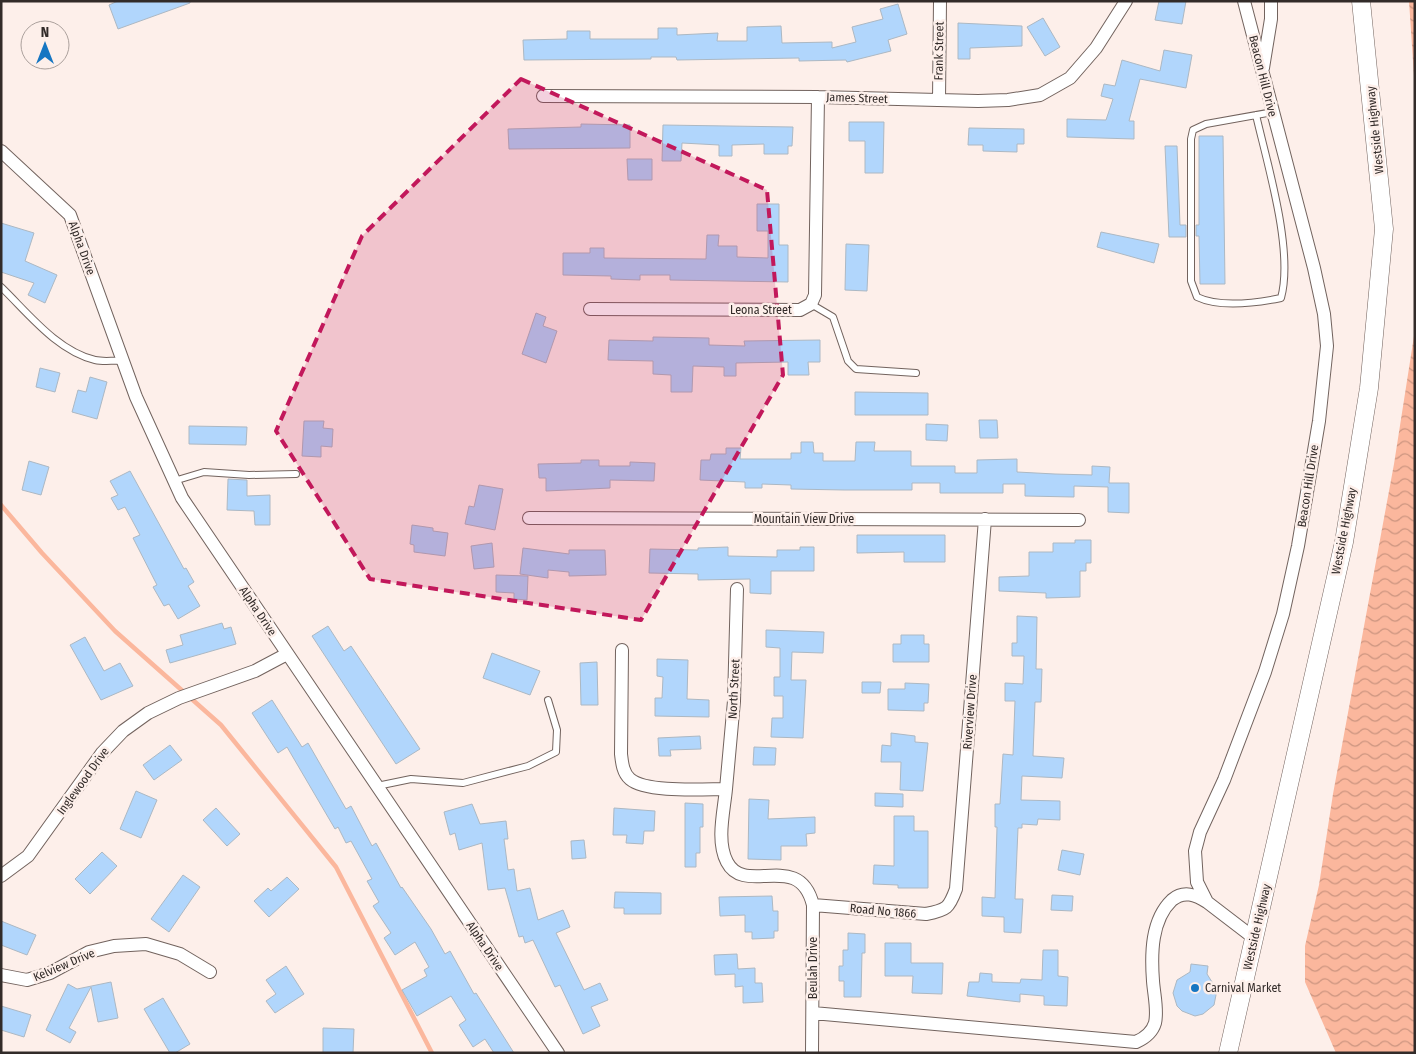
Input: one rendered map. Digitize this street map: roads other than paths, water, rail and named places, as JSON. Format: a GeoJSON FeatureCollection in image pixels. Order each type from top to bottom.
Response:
{"type":"FeatureCollection","features":[{"type":"Feature","properties":{"kind":"main road","name":"Westside Highway"},"geometry":{"type":"LineString","coordinates":[[1228,1053],[1344,542],[1369,388],[1384,229],[1361,1]]}},
{"type":"Feature","properties":{"kind":"street","name":"Frank Street"},"geometry":{"type":"LineString","coordinates":[[939,100],[940,1]]}},
{"type":"Feature","properties":{"kind":"street","name":"James Street"},"geometry":{"type":"LineString","coordinates":[[543,96],[1008,100],[1040,95],[1070,78],[1096,48],[1126,1]]}},
{"type":"Feature","properties":{"kind":"street","name":"Beacon Hill Drive"},"geometry":{"type":"LineString","coordinates":[[1207,902],[1196,875],[1194,860],[1197,843],[1224,780],[1262,681],[1282,614],[1298,546],[1325,382],[1327,346],[1324,314],[1244,1]]}},
{"type":"Feature","properties":{"kind":"street"},"geometry":{"type":"LineString","coordinates":[[1262,73],[1271,19],[1271,1]]}},
{"type":"Feature","properties":{"kind":"street"},"geometry":{"type":"LineString","coordinates":[[812,304],[815,295],[818,97]]}},
{"type":"Feature","properties":{"kind":"street","name":"Alpha Drive"},"geometry":{"type":"LineString","coordinates":[[1,151],[70,215],[136,397],[182,498],[558,1053]]}},
{"type":"Feature","properties":{"kind":"street","name":"Leona Street"},"geometry":{"type":"LineString","coordinates":[[590,309],[800,310],[812,304]]}},
{"type":"Feature","properties":{"kind":"street","name":"Mountain View Drive"},"geometry":{"type":"LineString","coordinates":[[529,518],[1079,520]]}},
{"type":"Feature","properties":{"kind":"street","name":"Riverview Drive"},"geometry":{"type":"LineString","coordinates":[[950,904],[956,889],[985,519]]}},
{"type":"Feature","properties":{"kind":"street","name":"North Street"},"geometry":{"type":"LineString","coordinates":[[726,790],[734,700],[738,589]]}},
{"type":"Feature","properties":{"kind":"street"},"geometry":{"type":"LineString","coordinates":[[622,650],[621,754],[624,770],[631,780],[646,787],[726,790]]}},
{"type":"Feature","properties":{"kind":"street","name":"Inglewood Drive"},"geometry":{"type":"LineString","coordinates":[[1,876],[28,856],[102,753],[123,731],[148,713],[179,698],[255,671],[287,654]]}},
{"type":"Feature","properties":{"kind":"street","name":"Beulah Drive"},"geometry":{"type":"LineString","coordinates":[[726,790],[722,836],[727,862],[737,873],[751,876],[783,875],[800,880],[810,892],[813,905],[813,1013],[1136,1042],[1148,1036],[1154,1024],[1156,1005],[1152,963],[1158,921],[1168,904],[1181,895],[1192,894],[1207,902]]}},
{"type":"Feature","properties":{"kind":"street"},"geometry":{"type":"LineString","coordinates":[[1207,902],[1254,938]]}},
{"type":"Feature","properties":{"kind":"street","name":"Road No 1866"},"geometry":{"type":"LineString","coordinates":[[813,905],[926,914],[943,911],[950,904]]}},
{"type":"Feature","properties":{"kind":"street","name":"Kelview Drive"},"geometry":{"type":"LineString","coordinates":[[1,975],[27,980],[50,973],[89,952],[114,946],[146,944],[180,954],[210,972]]}},
{"type":"Feature","properties":{"kind":"street"},"geometry":{"type":"LineString","coordinates":[[812,1053],[813,1013]]}},
{"type":"Feature","properties":{"kind":"lane"},"geometry":{"type":"LineString","coordinates":[[1256,115],[1277,208],[1284,284],[1280,298],[1264,302],[1208,302],[1197,297],[1191,281],[1191,139],[1193,130],[1206,124],[1256,115],[1273,112]]}},
{"type":"Feature","properties":{"kind":"lane"},"geometry":{"type":"LineString","coordinates":[[1,287],[38,324],[73,352],[96,360],[122,361]]}},
{"type":"Feature","properties":{"kind":"lane"},"geometry":{"type":"LineString","coordinates":[[812,304],[833,317],[848,361],[856,369],[916,373]]}},
{"type":"Feature","properties":{"kind":"lane"},"geometry":{"type":"LineString","coordinates":[[174,481],[204,472],[249,475],[296,474]]}},
{"type":"Feature","properties":{"kind":"lane"},"geometry":{"type":"LineString","coordinates":[[377,786],[411,779],[463,783],[528,766],[556,752],[557,730],[548,700]]}},
{"type":"Feature","properties":{"kind":"water"},"geometry":{"type":"Polygon","coordinates":[[[1409,1],[1415,1],[1415,91],[1409,1]]]}},
{"type":"Feature","properties":{"kind":"water"},"geometry":{"type":"Polygon","coordinates":[[[1415,313],[1415,1053],[1336,1053],[1305,982],[1305,946],[1319,885],[1333,794],[1394,464],[1414,336],[1415,313]]]}},
{"type":"Feature","properties":{"kind":"waterway"},"geometry":{"type":"LineString","coordinates":[[1,505],[42,553],[115,631],[221,725],[336,867],[432,1053]]}},
{"type":"Feature","properties":{"kind":"place","name":"Carnival Market"},"geometry":{"type":"Point","coordinates":[1195,988]}}]}
